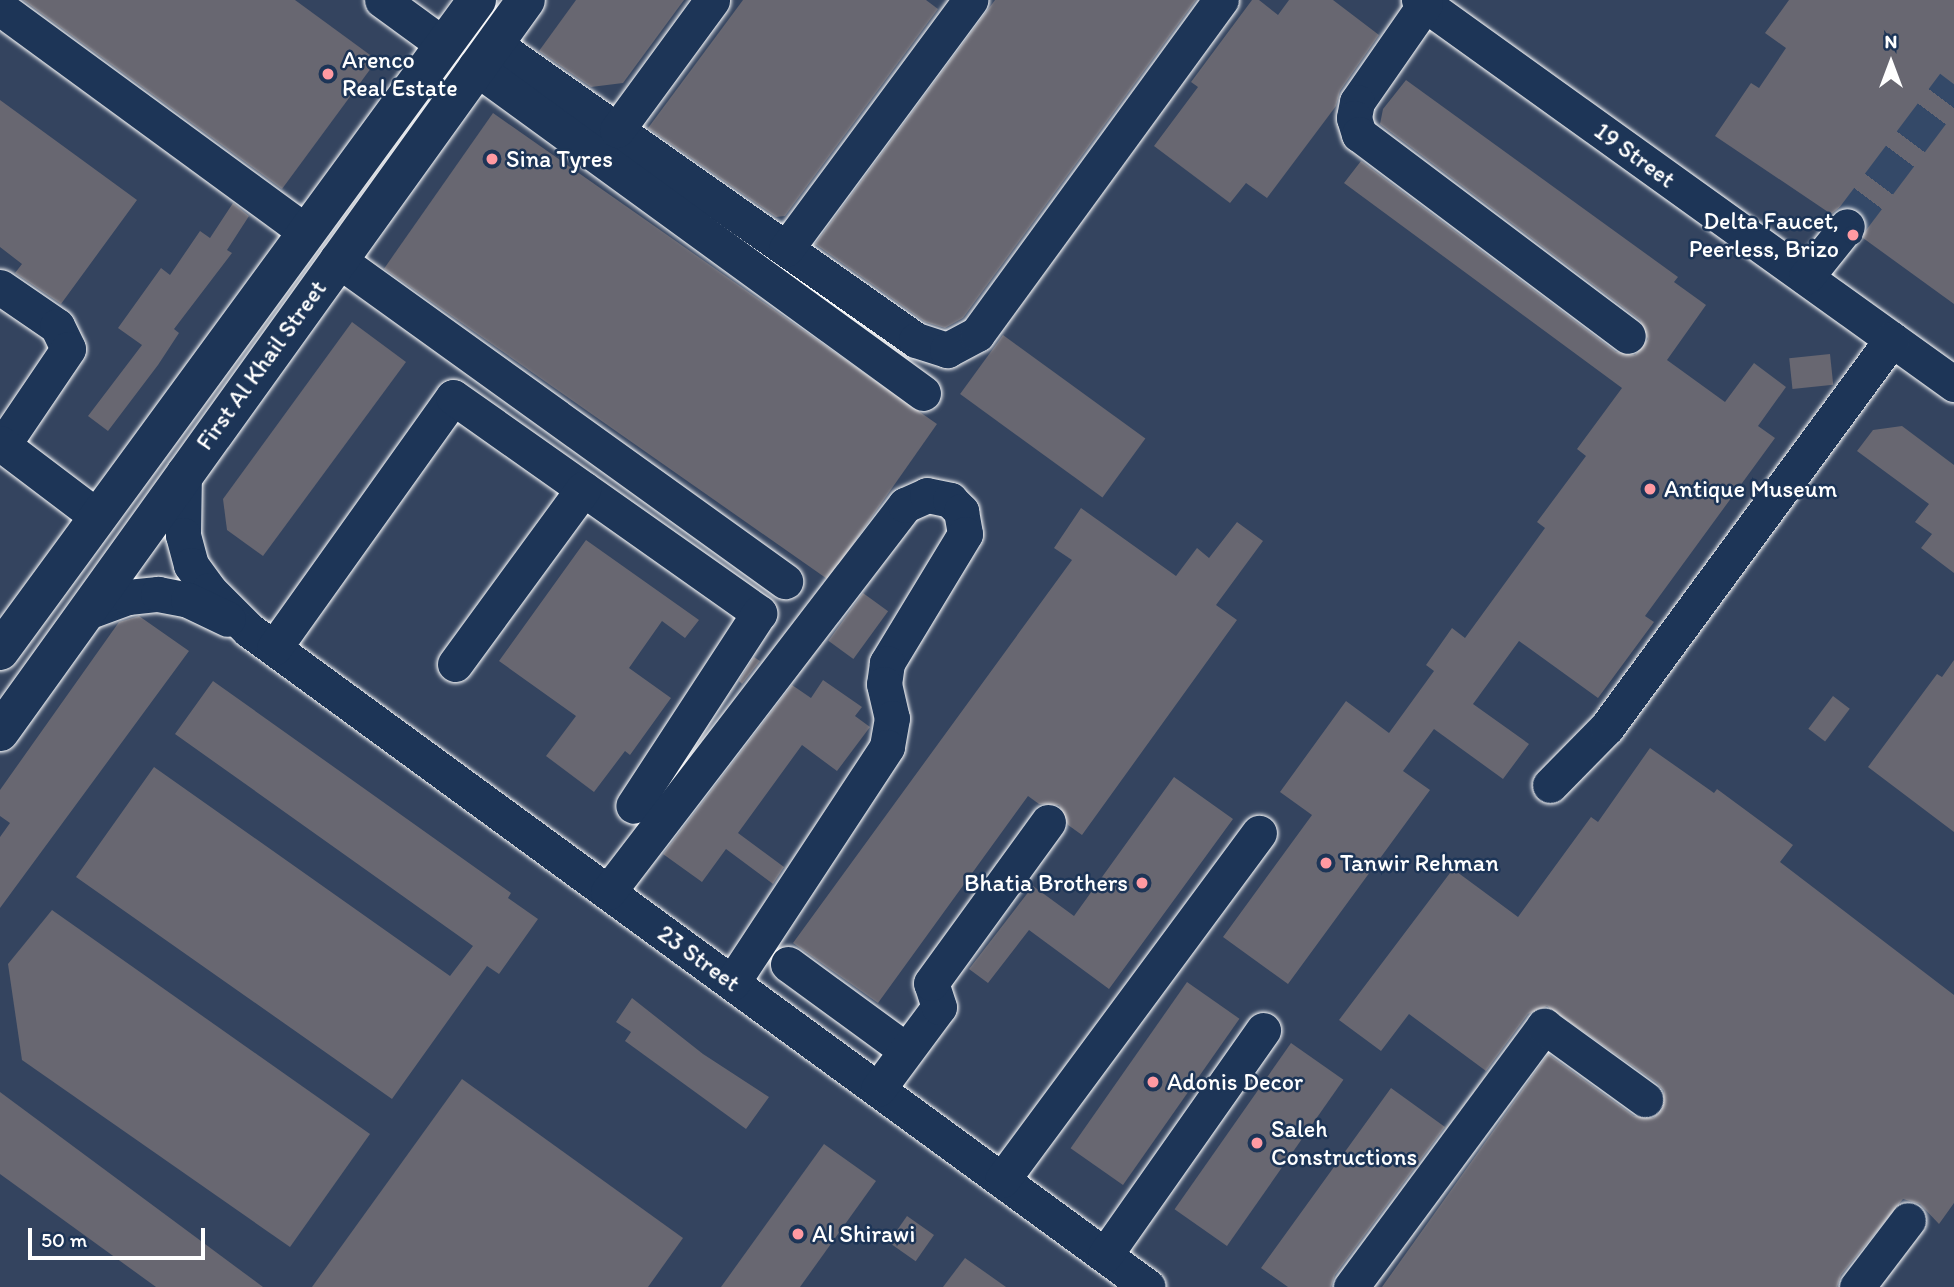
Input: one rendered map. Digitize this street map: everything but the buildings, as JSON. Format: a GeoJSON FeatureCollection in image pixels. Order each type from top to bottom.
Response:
{"type":"FeatureCollection","features":[{"type":"Feature","properties":{"kind":"main road","name":"First Al Khail Street"},"geometry":{"type":"LineString","coordinates":[[0,651],[477,0]]}},
{"type":"Feature","properties":{"kind":"main road","name":"First Al Khail Street"},"geometry":{"type":"LineString","coordinates":[[0,732],[337,258],[526,0]]}},
{"type":"Feature","properties":{"kind":"street"},"geometry":{"type":"LineString","coordinates":[[382,0],[444,45]]}},
{"type":"Feature","properties":{"kind":"street"},"geometry":{"type":"LineString","coordinates":[[617,130],[712,0]]}},
{"type":"Feature","properties":{"kind":"street"},"geometry":{"type":"LineString","coordinates":[[786,249],[970,0]]}},
{"type":"Feature","properties":{"kind":"street"},"geometry":{"type":"LineString","coordinates":[[485,55],[617,130],[925,347],[959,348],[977,334],[1221,0]]}},
{"type":"Feature","properties":{"kind":"street"},"geometry":{"type":"LineString","coordinates":[[1422,2],[1357,102],[1354,118],[1359,134],[1628,337]]}},
{"type":"Feature","properties":{"kind":"street","name":"19 Street"},"geometry":{"type":"LineString","coordinates":[[1422,2],[1954,384]]}},
{"type":"Feature","properties":{"kind":"street"},"geometry":{"type":"LineString","coordinates":[[0,8],[306,232]]}},
{"type":"Feature","properties":{"kind":"street"},"geometry":{"type":"LineString","coordinates":[[485,55],[923,393]]}},
{"type":"Feature","properties":{"kind":"street"},"geometry":{"type":"LineString","coordinates":[[1807,277],[1847,226]]}},
{"type":"Feature","properties":{"kind":"street"},"geometry":{"type":"LineString","coordinates":[[337,258],[785,581]]}},
{"type":"Feature","properties":{"kind":"street"},"geometry":{"type":"LineString","coordinates":[[0,287],[57,326],[68,349],[1,444],[98,517]]}},
{"type":"Feature","properties":{"kind":"street"},"geometry":{"type":"LineString","coordinates":[[1550,785],[1607,727],[1892,339]]}},
{"type":"Feature","properties":{"kind":"street"},"geometry":{"type":"LineString","coordinates":[[261,639],[453,397],[759,612],[633,806]]}},
{"type":"Feature","properties":{"kind":"street","name":"23 Street"},"geometry":{"type":"LineString","coordinates":[[184,472],[183,535],[191,565],[209,590],[261,639]]}},
{"type":"Feature","properties":{"kind":"street"},"geometry":{"type":"LineString","coordinates":[[455,664],[583,489]]}},
{"type":"Feature","properties":{"kind":"street"},"geometry":{"type":"LineString","coordinates":[[608,892],[905,505],[926,495],[956,505],[966,526],[963,541],[887,663],[884,684],[892,718],[887,747],[732,983]]}},
{"type":"Feature","properties":{"kind":"street","name":"23 Street"},"geometry":{"type":"LineString","coordinates":[[84,613],[128,597],[166,595],[202,605],[261,639],[1148,1287]]}},
{"type":"Feature","properties":{"kind":"street"},"geometry":{"type":"LineString","coordinates":[[878,1090],[939,1007],[932,983],[1048,822]]}},
{"type":"Feature","properties":{"kind":"street"},"geometry":{"type":"LineString","coordinates":[[1003,1180],[1259,833]]}},
{"type":"Feature","properties":{"kind":"street"},"geometry":{"type":"LineString","coordinates":[[788,964],[906,1050]]}},
{"type":"Feature","properties":{"kind":"street"},"geometry":{"type":"LineString","coordinates":[[1351,1287],[1544,1026],[1645,1099]]}},
{"type":"Feature","properties":{"kind":"street"},"geometry":{"type":"LineString","coordinates":[[1105,1255],[1263,1030]]}},
{"type":"Feature","properties":{"kind":"street"},"geometry":{"type":"LineString","coordinates":[[1857,1287],[1908,1220]]}},
{"type":"Feature","properties":{"kind":"shaded area"},"geometry":{"type":"Polygon","coordinates":[[[0,0],[1954,0],[1954,1287],[0,1287],[0,0]]]}},
{"type":"Feature","properties":{"kind":"tunnel"},"geometry":{"type":"LineString","coordinates":[[1847,226],[1954,84]]}},
{"type":"Feature","properties":{"kind":"place","name":"Arenco Real Estate"},"geometry":{"type":"Point","coordinates":[328,74]}},
{"type":"Feature","properties":{"kind":"place","name":"Sina Tyres"},"geometry":{"type":"Point","coordinates":[492,159]}},
{"type":"Feature","properties":{"kind":"place","name":"Delta Faucet, Peerless, Brizo"},"geometry":{"type":"Point","coordinates":[1853,235]}},
{"type":"Feature","properties":{"kind":"place","name":"Antique Museum"},"geometry":{"type":"Point","coordinates":[1650,489]}},
{"type":"Feature","properties":{"kind":"place","name":"Tanwir Rehman"},"geometry":{"type":"Point","coordinates":[1326,863]}},
{"type":"Feature","properties":{"kind":"place","name":"Bhatia Brothers"},"geometry":{"type":"Point","coordinates":[1142,883]}},
{"type":"Feature","properties":{"kind":"place","name":"Adonis Decor"},"geometry":{"type":"Point","coordinates":[1153,1082]}},
{"type":"Feature","properties":{"kind":"place","name":"Saleh Constructions"},"geometry":{"type":"Point","coordinates":[1257,1143]}},
{"type":"Feature","properties":{"kind":"place","name":"Al Shirawi"},"geometry":{"type":"Point","coordinates":[798,1234]}}]}
